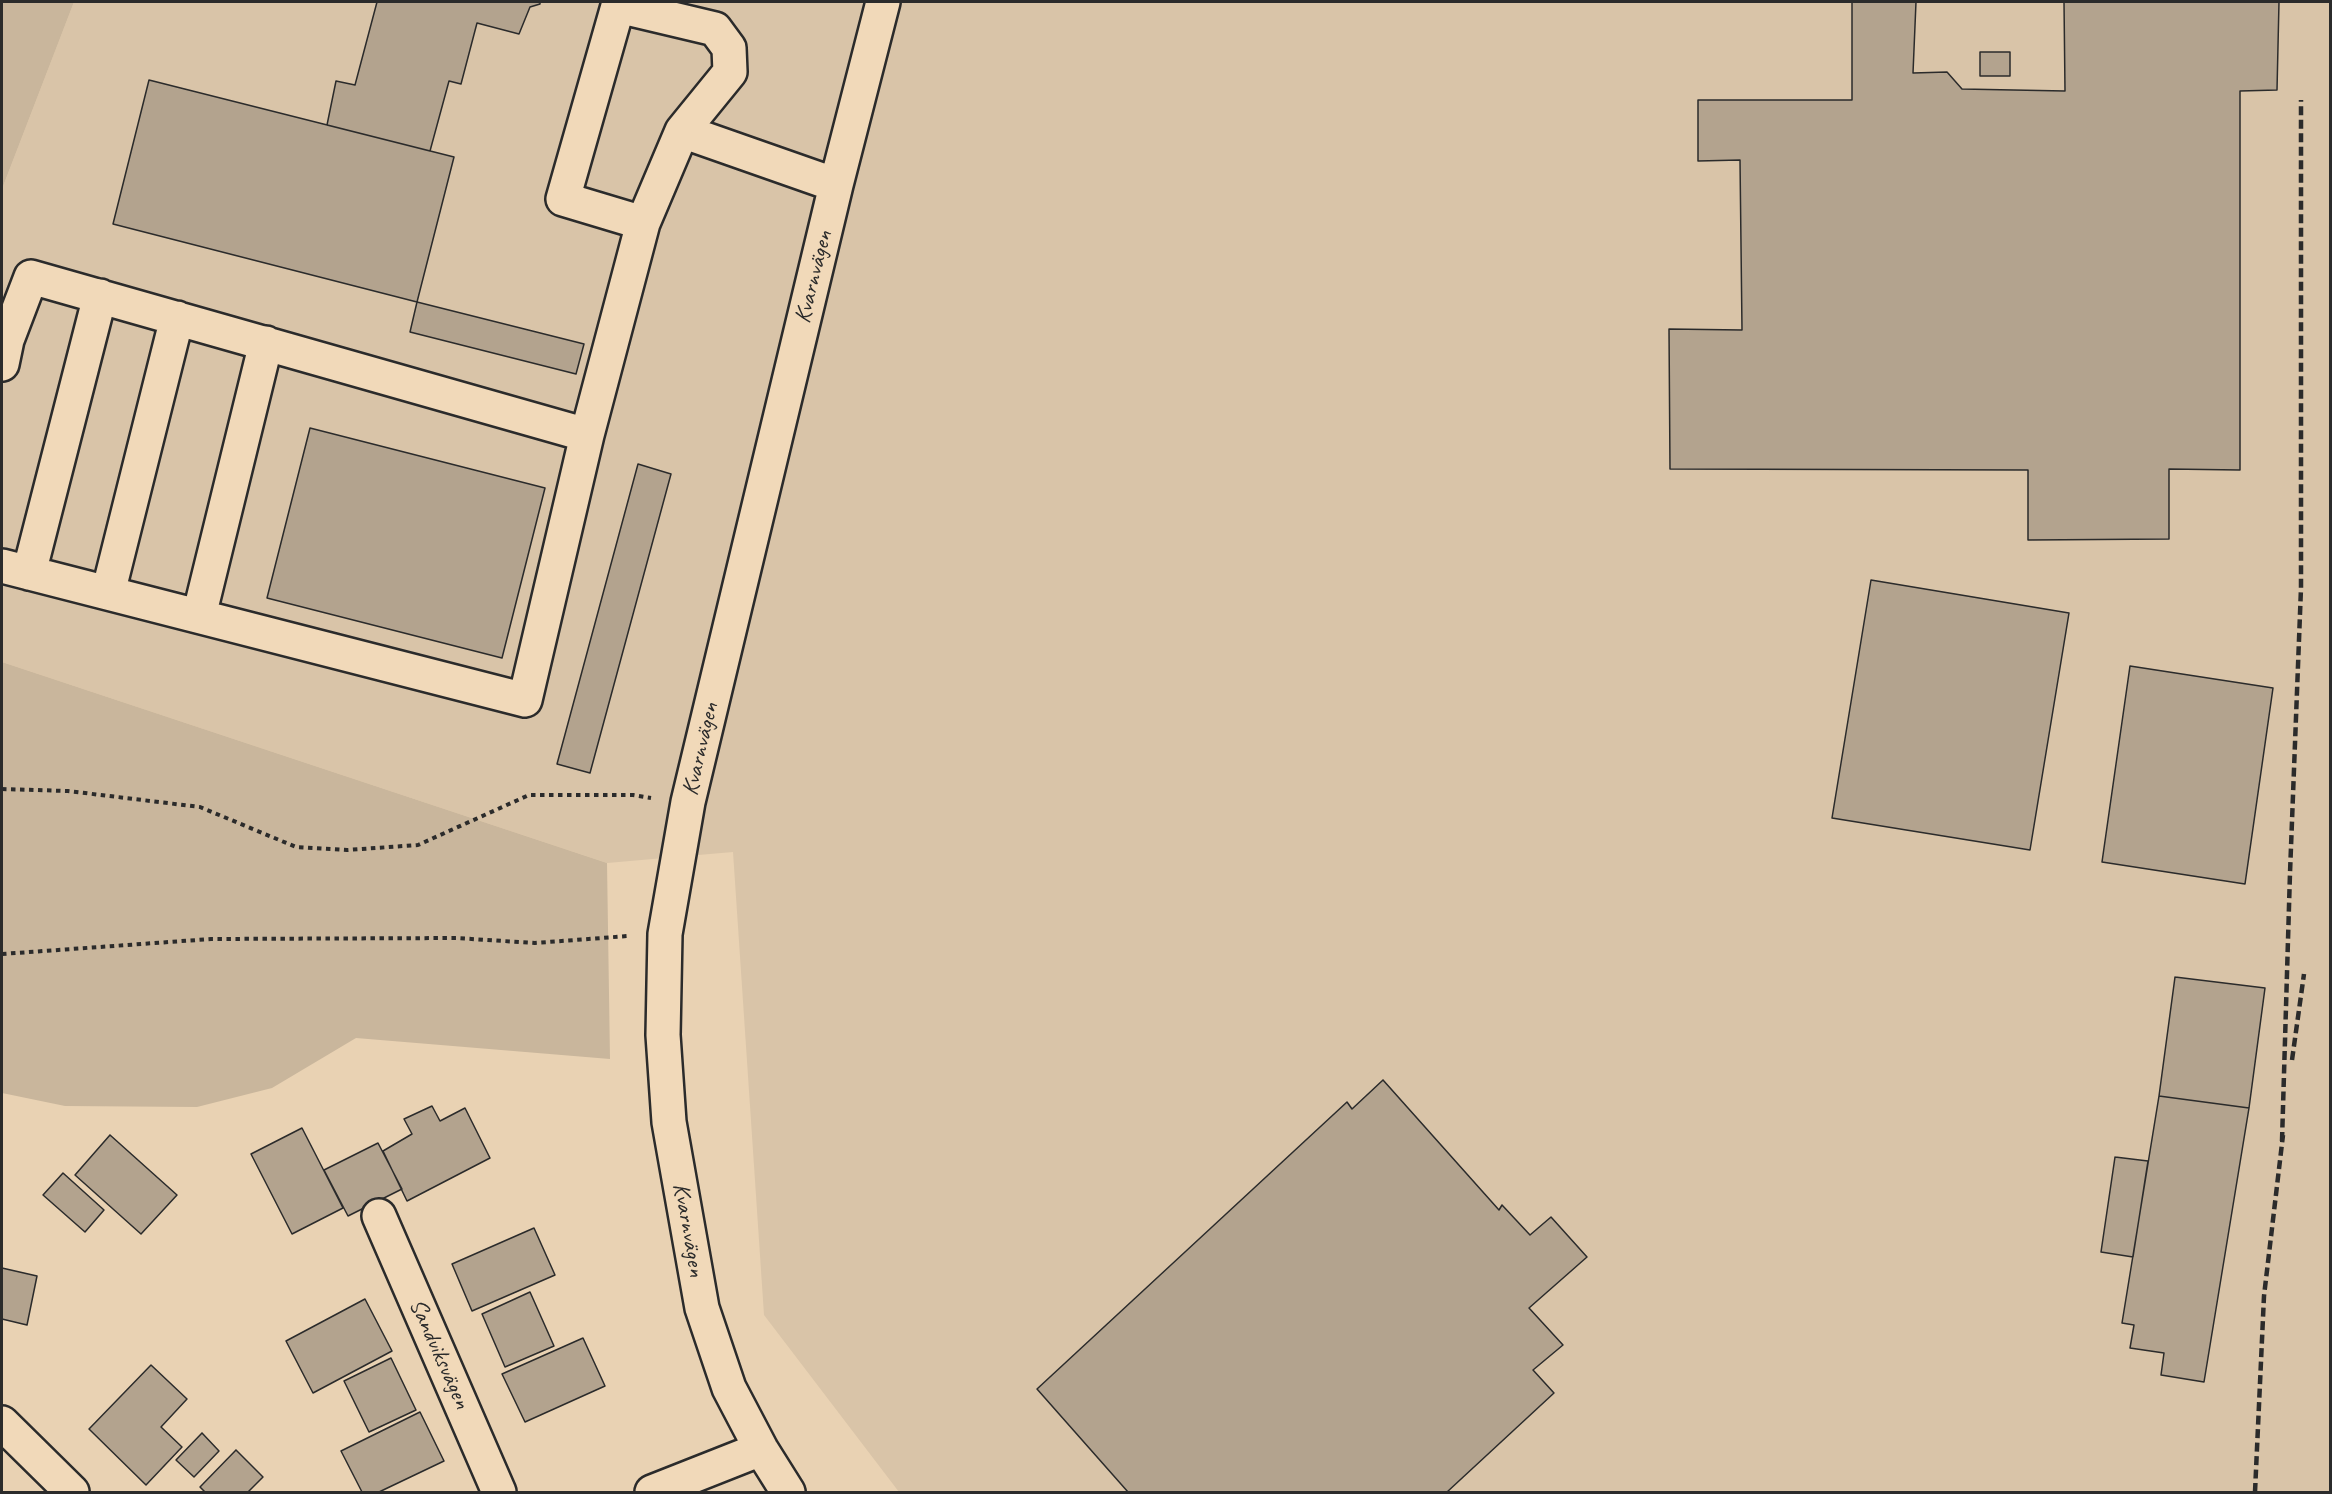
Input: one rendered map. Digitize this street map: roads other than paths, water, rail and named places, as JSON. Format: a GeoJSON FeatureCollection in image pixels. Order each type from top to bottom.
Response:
{"type":"FeatureCollection","features":[{"type":"Feature","properties":{"kind":"street","name":"Kvarnvägen"},"geometry":{"type":"LineString","coordinates":[[788,1492],[761,1449],[729,1388],[702,1308],[668,1112],[663,1035],[665,934],[688,802],[836,185],[883,2]]}},
{"type":"Feature","properties":{"kind":"street"},"geometry":{"type":"LineString","coordinates":[[100,296],[16,570],[525,700],[587,435],[643,223],[682,131],[730,72],[729,48],[715,29],[618,6],[563,199],[643,223]]}},
{"type":"Feature","properties":{"kind":"street"},"geometry":{"type":"LineString","coordinates":[[682,131],[836,185]]}},
{"type":"Feature","properties":{"kind":"street"},"geometry":{"type":"LineString","coordinates":[[2,364],[7,340],[31,277],[587,435]]}},
{"type":"Feature","properties":{"kind":"street"},"geometry":{"type":"LineString","coordinates":[[108,593],[177,318]]}},
{"type":"Feature","properties":{"kind":"street"},"geometry":{"type":"LineString","coordinates":[[199,616],[266,343]]}},
{"type":"Feature","properties":{"kind":"street","name":"Sandviksvägen"},"geometry":{"type":"LineString","coordinates":[[379,1216],[499,1492]]}},
{"type":"Feature","properties":{"kind":"street"},"geometry":{"type":"LineString","coordinates":[[2,1423],[72,1492]]}},
{"type":"Feature","properties":{"kind":"street"},"geometry":{"type":"LineString","coordinates":[[652,1492],[761,1449]]}},
{"type":"Feature","properties":{"kind":"railway"},"geometry":{"type":"LineString","coordinates":[[2282,1141],[2301,588],[2301,100]]}},
{"type":"Feature","properties":{"kind":"railway"},"geometry":{"type":"LineString","coordinates":[[2292,1060],[2304,974]]}},
{"type":"Feature","properties":{"kind":"railway"},"geometry":{"type":"LineString","coordinates":[[2255,1492],[2264,1296],[2283,1135]]}}]}
